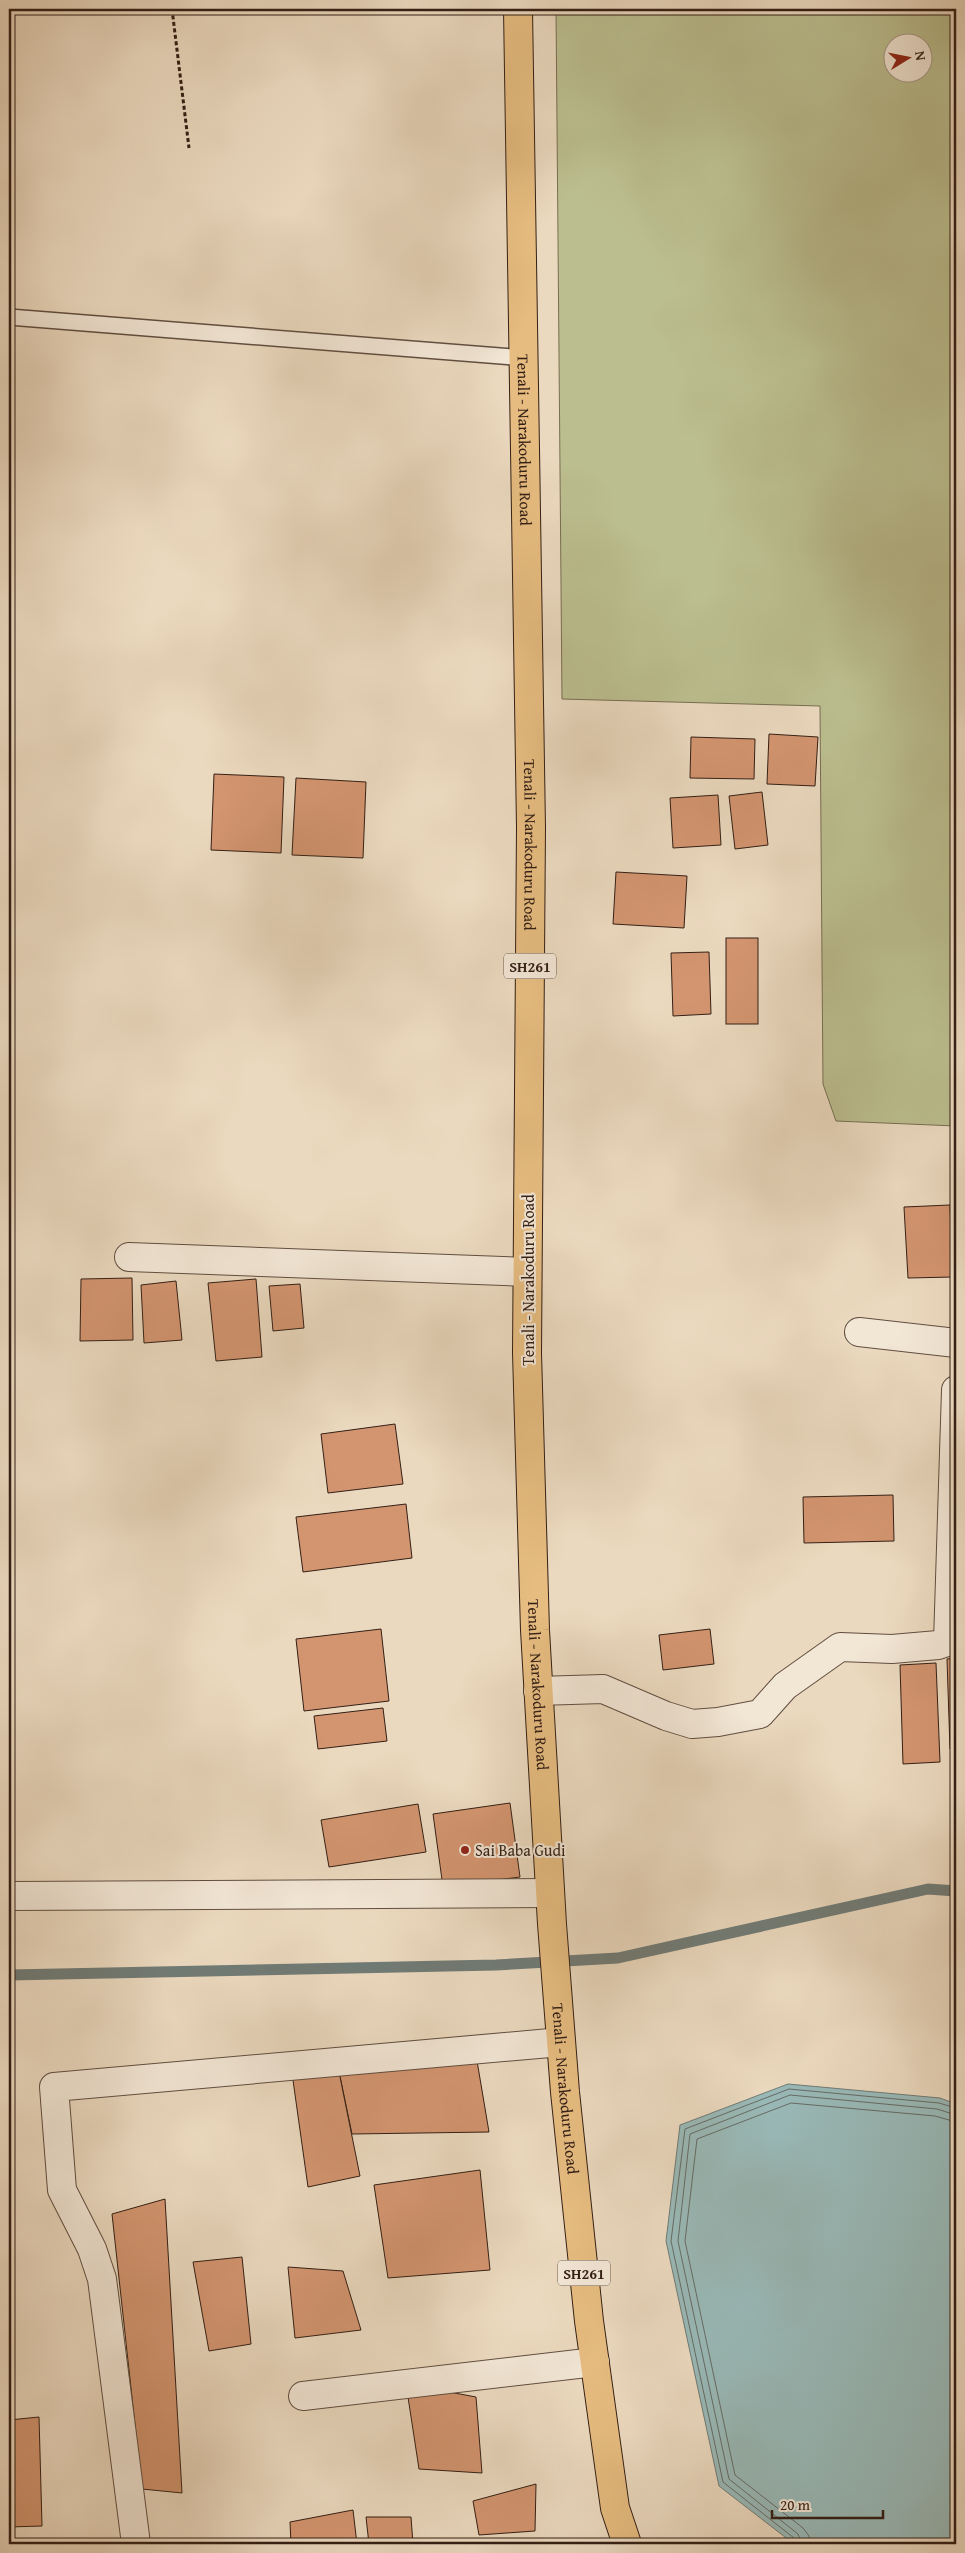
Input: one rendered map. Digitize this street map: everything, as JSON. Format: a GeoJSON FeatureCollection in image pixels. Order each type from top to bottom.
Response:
{"type":"FeatureCollection","features":[{"type":"Feature","properties":{"kind":"main road","name":"Tenali - Narakoduru Road"},"geometry":{"type":"LineString","coordinates":[[518,9],[531,828],[527,1272],[528,1382],[538,1692],[561,2042],[595,2362],[615,2508],[627,2544]]}},
{"type":"Feature","properties":{"kind":"street"},"geometry":{"type":"LineString","coordinates":[[129,1257],[527,1272]]}},
{"type":"Feature","properties":{"kind":"street"},"geometry":{"type":"LineString","coordinates":[[859,1332],[956,1343]]}},
{"type":"Feature","properties":{"kind":"street"},"geometry":{"type":"LineString","coordinates":[[538,1692],[603,1688],[666,1716],[692,1724],[718,1722],[760,1714],[785,1686],[840,1647],[892,1649],[938,1645],[952,1641],[956,1390]]}},
{"type":"Feature","properties":{"kind":"street"},"geometry":{"type":"LineString","coordinates":[[9,1896],[550,1893]]}},
{"type":"Feature","properties":{"kind":"street"},"geometry":{"type":"LineString","coordinates":[[136,2544],[102,2279],[92,2249],[62,2190],[54,2087],[561,2042]]}},
{"type":"Feature","properties":{"kind":"street"},"geometry":{"type":"LineString","coordinates":[[303,2396],[595,2362]]}},
{"type":"Feature","properties":{"kind":"lane"},"geometry":{"type":"LineString","coordinates":[[9,317],[525,358]]}},
{"type":"Feature","properties":{"kind":"path"},"geometry":{"type":"LineString","coordinates":[[172,9],[189,148]]}},
{"type":"Feature","properties":{"kind":"green space"},"geometry":{"type":"Polygon","coordinates":[[[556,9],[956,9],[956,1126],[836,1121],[823,1084],[820,706],[562,699],[556,9]]]}},
{"type":"Feature","properties":{"kind":"water"},"geometry":{"type":"Polygon","coordinates":[[[788,2084],[940,2098],[956,2104],[956,2544],[794,2544],[719,2486],[666,2241],[680,2125],[788,2084]]]}},
{"type":"Feature","properties":{"kind":"building"},"geometry":{"type":"Polygon","coordinates":[[[769,734],[818,737],[815,786],[767,784],[769,734]]]}},
{"type":"Feature","properties":{"kind":"building"},"geometry":{"type":"Polygon","coordinates":[[[691,737],[755,739],[754,779],[690,778],[691,737]]]}},
{"type":"Feature","properties":{"kind":"building"},"geometry":{"type":"Polygon","coordinates":[[[214,774],[284,777],[281,853],[211,850],[214,774]]]}},
{"type":"Feature","properties":{"kind":"building"},"geometry":{"type":"Polygon","coordinates":[[[296,778],[366,782],[363,858],[292,855],[296,778]]]}},
{"type":"Feature","properties":{"kind":"building"},"geometry":{"type":"Polygon","coordinates":[[[762,792],[768,845],[735,849],[729,796],[762,792]]]}},
{"type":"Feature","properties":{"kind":"building"},"geometry":{"type":"Polygon","coordinates":[[[718,795],[721,845],[673,848],[670,798],[718,795]]]}},
{"type":"Feature","properties":{"kind":"building"},"geometry":{"type":"Polygon","coordinates":[[[616,872],[687,876],[684,928],[613,924],[616,872]]]}},
{"type":"Feature","properties":{"kind":"building"},"geometry":{"type":"Polygon","coordinates":[[[726,938],[758,938],[758,1024],[726,1024],[726,938]]]}},
{"type":"Feature","properties":{"kind":"building"},"geometry":{"type":"Polygon","coordinates":[[[709,952],[711,1014],[673,1016],[671,953],[709,952]]]}},
{"type":"Feature","properties":{"kind":"building"},"geometry":{"type":"Polygon","coordinates":[[[950,1205],[953,1277],[908,1278],[904,1207],[950,1205]]]}},
{"type":"Feature","properties":{"kind":"building"},"geometry":{"type":"Polygon","coordinates":[[[132,1278],[133,1340],[80,1341],[81,1279],[132,1278]]]}},
{"type":"Feature","properties":{"kind":"building"},"geometry":{"type":"Polygon","coordinates":[[[256,1279],[262,1357],[216,1361],[208,1283],[256,1279]]]}},
{"type":"Feature","properties":{"kind":"building"},"geometry":{"type":"Polygon","coordinates":[[[176,1281],[182,1340],[144,1343],[141,1285],[176,1281]]]}},
{"type":"Feature","properties":{"kind":"building"},"geometry":{"type":"Polygon","coordinates":[[[300,1284],[304,1328],[273,1331],[269,1286],[300,1284]]]}},
{"type":"Feature","properties":{"kind":"building"},"geometry":{"type":"Polygon","coordinates":[[[395,1424],[403,1484],[328,1493],[321,1434],[395,1424]]]}},
{"type":"Feature","properties":{"kind":"building"},"geometry":{"type":"Polygon","coordinates":[[[893,1495],[894,1541],[804,1543],[803,1497],[893,1495]]]}},
{"type":"Feature","properties":{"kind":"building"},"geometry":{"type":"Polygon","coordinates":[[[406,1504],[412,1558],[303,1572],[296,1517],[406,1504]]]}},
{"type":"Feature","properties":{"kind":"building"},"geometry":{"type":"Polygon","coordinates":[[[381,1629],[389,1701],[304,1711],[296,1639],[381,1629]]]}},
{"type":"Feature","properties":{"kind":"building"},"geometry":{"type":"Polygon","coordinates":[[[710,1629],[714,1664],[663,1670],[659,1635],[710,1629]]]}},
{"type":"Feature","properties":{"kind":"building"},"geometry":{"type":"Polygon","coordinates":[[[956,1658],[956,1748],[950,1749],[947,1659],[956,1658]]]}},
{"type":"Feature","properties":{"kind":"building"},"geometry":{"type":"Polygon","coordinates":[[[936,1663],[940,1762],[903,1764],[900,1665],[936,1663]]]}},
{"type":"Feature","properties":{"kind":"building"},"geometry":{"type":"Polygon","coordinates":[[[383,1708],[387,1741],[318,1749],[314,1716],[383,1708]]]}},
{"type":"Feature","properties":{"kind":"building"},"geometry":{"type":"Polygon","coordinates":[[[510,1803],[520,1877],[443,1887],[433,1814],[510,1803]]]}},
{"type":"Feature","properties":{"kind":"building"},"geometry":{"type":"Polygon","coordinates":[[[418,1804],[426,1852],[329,1867],[321,1820],[418,1804]]]}},
{"type":"Feature","properties":{"kind":"building"},"geometry":{"type":"Polygon","coordinates":[[[475,2049],[489,2132],[352,2134],[337,2062],[475,2049]]]}},
{"type":"Feature","properties":{"kind":"building"},"geometry":{"type":"Polygon","coordinates":[[[337,2062],[360,2176],[308,2187],[291,2066],[337,2062]]]}},
{"type":"Feature","properties":{"kind":"building"},"geometry":{"type":"Polygon","coordinates":[[[480,2170],[490,2270],[388,2278],[374,2185],[480,2170]]]}},
{"type":"Feature","properties":{"kind":"building"},"geometry":{"type":"Polygon","coordinates":[[[165,2199],[182,2493],[142,2489],[112,2214],[165,2199]]]}},
{"type":"Feature","properties":{"kind":"building"},"geometry":{"type":"Polygon","coordinates":[[[242,2257],[251,2344],[209,2351],[193,2262],[242,2257]]]}},
{"type":"Feature","properties":{"kind":"building"},"geometry":{"type":"Polygon","coordinates":[[[288,2267],[343,2271],[361,2330],[295,2338],[288,2267]]]}},
{"type":"Feature","properties":{"kind":"building"},"geometry":{"type":"Polygon","coordinates":[[[406,2384],[476,2397],[482,2473],[419,2469],[406,2384]]]}},
{"type":"Feature","properties":{"kind":"building"},"geometry":{"type":"Polygon","coordinates":[[[39,2417],[42,2526],[9,2527],[9,2420],[39,2417]]]}},
{"type":"Feature","properties":{"kind":"building"},"geometry":{"type":"Polygon","coordinates":[[[536,2484],[535,2531],[479,2535],[473,2501],[536,2484]]]}},
{"type":"Feature","properties":{"kind":"building"},"geometry":{"type":"Polygon","coordinates":[[[353,2510],[357,2544],[291,2544],[290,2522],[353,2510]]]}},
{"type":"Feature","properties":{"kind":"building"},"geometry":{"type":"Polygon","coordinates":[[[366,2517],[411,2517],[413,2544],[369,2544],[366,2517]]]}},
{"type":"Feature","properties":{"kind":"waterway"},"geometry":{"type":"LineString","coordinates":[[9,1975],[496,1965],[618,1958],[928,1889],[956,1891]]}},
{"type":"Feature","properties":{"kind":"place","name":"Sai Baba Gudi"},"geometry":{"type":"Point","coordinates":[465,1850]}}]}
